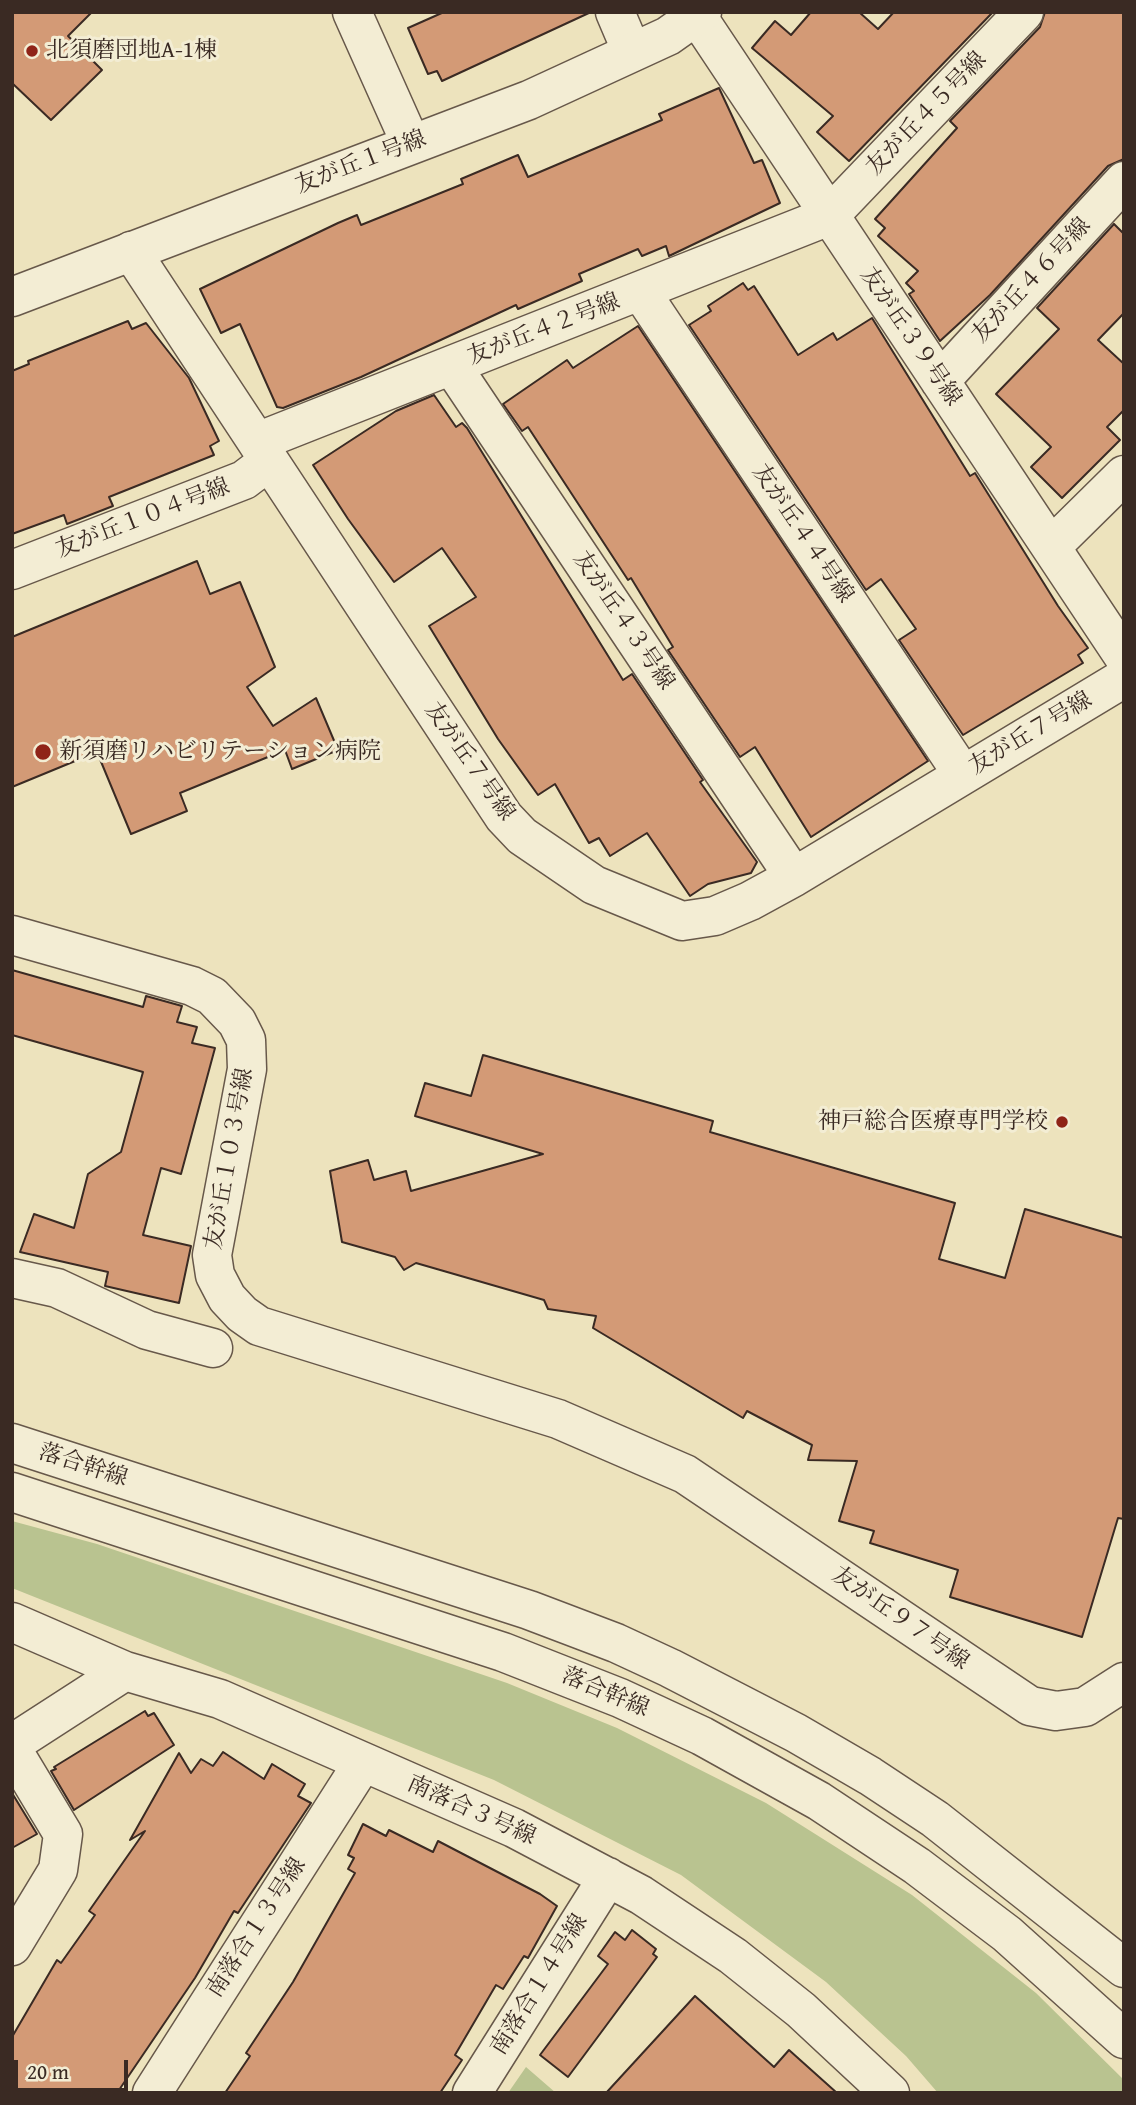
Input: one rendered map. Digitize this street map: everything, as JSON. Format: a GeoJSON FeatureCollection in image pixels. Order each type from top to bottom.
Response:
{"type":"FeatureCollection","features":[{"type":"Feature","properties":{"kind":"street"},"geometry":{"type":"LineString","coordinates":[[352,12],[411,144]]}},
{"type":"Feature","properties":{"kind":"street"},"geometry":{"type":"LineString","coordinates":[[615,12],[632,52]]}},
{"type":"Feature","properties":{"kind":"street","name":"友が丘４５号線"},"geometry":{"type":"LineString","coordinates":[[829,216],[1024,12]]}},
{"type":"Feature","properties":{"kind":"street","name":"友が丘１号線"},"geometry":{"type":"LineString","coordinates":[[12,297],[529,100],[668,36],[699,14]]}},
{"type":"Feature","properties":{"kind":"street","name":"友が丘３９号線"},"geometry":{"type":"LineString","coordinates":[[699,14],[829,216],[1124,657]]}},
{"type":"Feature","properties":{"kind":"street","name":"友が丘４６号線"},"geometry":{"type":"LineString","coordinates":[[940,381],[1124,181]]}},
{"type":"Feature","properties":{"kind":"street","name":"友が丘４２号線"},"geometry":{"type":"LineString","coordinates":[[263,451],[452,366],[829,216]]}},
{"type":"Feature","properties":{"kind":"street","name":"友が丘７号線"},"geometry":{"type":"LineString","coordinates":[[131,251],[504,817],[522,836],[594,885],[682,921],[715,916],[751,901],[794,877],[1124,678]]}},
{"type":"Feature","properties":{"kind":"street","name":"友が丘４４号線"},"geometry":{"type":"LineString","coordinates":[[641,292],[963,775]]}},
{"type":"Feature","properties":{"kind":"street","name":"友が丘４３号線"},"geometry":{"type":"LineString","coordinates":[[452,366],[794,877]]}},
{"type":"Feature","properties":{"kind":"street","name":"友が丘１０４号線"},"geometry":{"type":"LineString","coordinates":[[12,570],[244,480],[263,451]]}},
{"type":"Feature","properties":{"kind":"street"},"geometry":{"type":"LineString","coordinates":[[1051,547],[1124,475]]}},
{"type":"Feature","properties":{"kind":"street","name":"友が丘１０３号線"},"geometry":{"type":"LineString","coordinates":[[12,935],[192,986],[212,996],[237,1022],[246,1040],[247,1069],[212,1255],[215,1275],[227,1298],[242,1314],[259,1325],[558,1419],[685,1475]]}},
{"type":"Feature","properties":{"kind":"street"},"geometry":{"type":"LineString","coordinates":[[12,1278],[57,1288],[147,1330],[213,1348]]}},
{"type":"Feature","properties":{"kind":"street","name":"落合幹線"},"geometry":{"type":"LineString","coordinates":[[12,1443],[529,1610],[617,1643],[670,1668],[796,1733],[870,1776],[935,1819],[1124,1968]]}},
{"type":"Feature","properties":{"kind":"street","name":"友が丘９７号線"},"geometry":{"type":"LineString","coordinates":[[685,1475],[1030,1706],[1056,1711],[1085,1707],[1124,1682]]}},
{"type":"Feature","properties":{"kind":"street","name":"落合幹線"},"geometry":{"type":"LineString","coordinates":[[12,1493],[503,1652],[620,1698],[702,1737],[819,1801],[917,1866],[1007,1934],[1124,2039]]}},
{"type":"Feature","properties":{"kind":"street","name":"南落合３号線"},"geometry":{"type":"LineString","coordinates":[[12,1622],[125,1671],[220,1699],[362,1764],[513,1828],[608,1877],[733,1956],[802,2010],[874,2087]]}},
{"type":"Feature","properties":{"kind":"street"},"geometry":{"type":"LineString","coordinates":[[12,1946],[58,1870],[63,1834],[12,1747],[125,1671]]}},
{"type":"Feature","properties":{"kind":"street","name":"南落合１３号線"},"geometry":{"type":"LineString","coordinates":[[152,2093],[362,1764]]}},
{"type":"Feature","properties":{"kind":"street","name":"南落合１４号線"},"geometry":{"type":"LineString","coordinates":[[472,2093],[608,1877]]}},
{"type":"Feature","properties":{"kind":"green space"},"geometry":{"type":"Polygon","coordinates":[[[12,1521],[97,1544],[507,1683],[617,1728],[766,1803],[912,1895],[1036,1993],[1124,2080],[1124,2093],[938,2093],[906,2056],[826,1982],[681,1875],[494,1780],[12,1588],[12,1521]]]}},
{"type":"Feature","properties":{"kind":"green space"},"geometry":{"type":"Polygon","coordinates":[[[526,2067],[556,2093],[508,2093],[526,2067]]]}},
{"type":"Feature","properties":{"kind":"building"},"geometry":{"type":"Polygon","coordinates":[[[12,12],[92,12],[68,36],[102,70],[51,120],[12,83],[12,12]]]}},
{"type":"Feature","properties":{"kind":"building"},"geometry":{"type":"Polygon","coordinates":[[[444,12],[591,12],[442,81],[437,71],[428,74],[408,28],[444,12]]]}},
{"type":"Feature","properties":{"kind":"building"},"geometry":{"type":"Polygon","coordinates":[[[811,12],[859,12],[878,29],[894,12],[993,12],[849,161],[817,132],[833,116],[752,48],[775,21],[791,35],[811,12]]]}},
{"type":"Feature","properties":{"kind":"building"},"geometry":{"type":"Polygon","coordinates":[[[1045,12],[1124,12],[1124,159],[1108,166],[990,295],[940,341],[909,294],[914,291],[906,283],[918,271],[878,236],[885,228],[875,219],[957,128],[950,121],[1040,27],[1045,12]]]}},
{"type":"Feature","properties":{"kind":"building"},"geometry":{"type":"Polygon","coordinates":[[[719,88],[754,163],[762,160],[780,203],[669,256],[666,246],[642,256],[638,249],[579,274],[582,281],[518,309],[516,305],[361,377],[283,408],[277,407],[240,324],[221,333],[200,289],[338,223],[357,215],[361,225],[463,184],[461,179],[518,155],[528,177],[662,120],[659,114],[719,88]]]}},
{"type":"Feature","properties":{"kind":"building"},"geometry":{"type":"Polygon","coordinates":[[[1114,224],[1124,234],[1124,313],[1098,340],[1124,364],[1124,410],[1107,427],[1120,440],[1062,498],[1031,467],[1051,447],[996,394],[1059,329],[1037,308],[1114,224]]]}},
{"type":"Feature","properties":{"kind":"building"},"geometry":{"type":"Polygon","coordinates":[[[743,283],[748,290],[754,286],[798,355],[833,333],[837,340],[872,318],[970,476],[975,473],[1058,606],[1088,648],[1078,655],[1083,663],[963,735],[899,640],[916,629],[881,579],[866,590],[689,325],[711,311],[708,306],[743,283]]]}},
{"type":"Feature","properties":{"kind":"building"},"geometry":{"type":"Polygon","coordinates":[[[128,321],[132,329],[146,323],[189,378],[219,441],[210,446],[214,455],[109,497],[113,506],[67,524],[64,515],[12,534],[12,371],[29,364],[28,361],[128,321]]]}},
{"type":"Feature","properties":{"kind":"building"},"geometry":{"type":"Polygon","coordinates":[[[638,326],[928,761],[811,837],[755,747],[740,757],[668,650],[673,647],[631,578],[628,580],[528,427],[522,431],[503,404],[567,360],[573,368],[638,326]]]}},
{"type":"Feature","properties":{"kind":"building"},"geometry":{"type":"Polygon","coordinates":[[[434,395],[456,427],[462,423],[467,428],[623,680],[632,674],[703,780],[700,782],[757,862],[751,873],[708,884],[690,896],[647,833],[610,856],[599,838],[589,843],[555,784],[538,795],[498,739],[429,626],[476,597],[442,548],[394,582],[348,519],[313,465],[396,411],[434,395]]]}},
{"type":"Feature","properties":{"kind":"building"},"geometry":{"type":"Polygon","coordinates":[[[197,561],[210,594],[240,582],[275,667],[247,687],[273,726],[316,698],[338,750],[292,769],[285,750],[180,793],[187,811],[131,834],[97,752],[12,787],[12,637],[197,561]]]}},
{"type":"Feature","properties":{"kind":"building"},"geometry":{"type":"Polygon","coordinates":[[[12,970],[143,1007],[146,996],[182,1006],[177,1022],[197,1027],[192,1043],[215,1048],[181,1174],[161,1168],[143,1235],[191,1246],[179,1303],[105,1286],[108,1272],[20,1252],[34,1214],[74,1228],[88,1174],[121,1152],[143,1072],[12,1035],[12,970]]]}},
{"type":"Feature","properties":{"kind":"building"},"geometry":{"type":"Polygon","coordinates":[[[483,1055],[713,1121],[710,1132],[955,1203],[939,1259],[1005,1278],[1025,1209],[1124,1238],[1124,1519],[1118,1518],[1082,1637],[950,1597],[958,1570],[870,1543],[874,1531],[839,1521],[857,1461],[808,1460],[812,1445],[747,1411],[743,1418],[593,1328],[596,1316],[548,1309],[544,1300],[416,1263],[404,1270],[395,1257],[342,1242],[330,1171],[368,1160],[374,1180],[406,1171],[411,1191],[543,1154],[415,1116],[425,1083],[471,1096],[483,1055]]]}},
{"type":"Feature","properties":{"kind":"building"},"geometry":{"type":"Polygon","coordinates":[[[145,1711],[148,1716],[154,1713],[174,1745],[74,1810],[51,1771],[145,1711]]]}},
{"type":"Feature","properties":{"kind":"building"},"geometry":{"type":"Polygon","coordinates":[[[223,1752],[264,1779],[272,1764],[305,1784],[298,1796],[311,1803],[238,1913],[234,1911],[195,1978],[117,2093],[12,2093],[12,2037],[57,1960],[61,1963],[95,1915],[89,1911],[145,1831],[130,1840],[179,1753],[191,1773],[201,1759],[213,1766],[223,1752]]]}},
{"type":"Feature","properties":{"kind":"building"},"geometry":{"type":"Polygon","coordinates":[[[12,1793],[37,1834],[12,1848],[12,1793]]]}},
{"type":"Feature","properties":{"kind":"building"},"geometry":{"type":"Polygon","coordinates":[[[363,1824],[386,1836],[389,1830],[433,1852],[438,1841],[540,1894],[557,1906],[528,1958],[524,1956],[503,1989],[496,1985],[455,2055],[462,2060],[440,2093],[225,2093],[250,2056],[246,2053],[293,1982],[355,1873],[348,1869],[354,1858],[348,1855],[363,1824]]]}},
{"type":"Feature","properties":{"kind":"building"},"geometry":{"type":"Polygon","coordinates":[[[632,1930],[656,1949],[653,1954],[657,1957],[568,2077],[540,2055],[608,1964],[598,1956],[615,1932],[625,1940],[632,1930]]]}},
{"type":"Feature","properties":{"kind":"building"},"geometry":{"type":"Polygon","coordinates":[[[695,1996],[774,2067],[789,2050],[837,2093],[606,2093],[695,1996]]]}},
{"type":"Feature","properties":{"kind":"place","name":"北須磨団地A-1棟"},"geometry":{"type":"Point","coordinates":[32,51]}},
{"type":"Feature","properties":{"kind":"place","name":"新須磨リハビリテーション病院"},"geometry":{"type":"Point","coordinates":[43,752]}},
{"type":"Feature","properties":{"kind":"place","name":"神戸総合医療専門学校"},"geometry":{"type":"Point","coordinates":[1062,1122]}}]}
